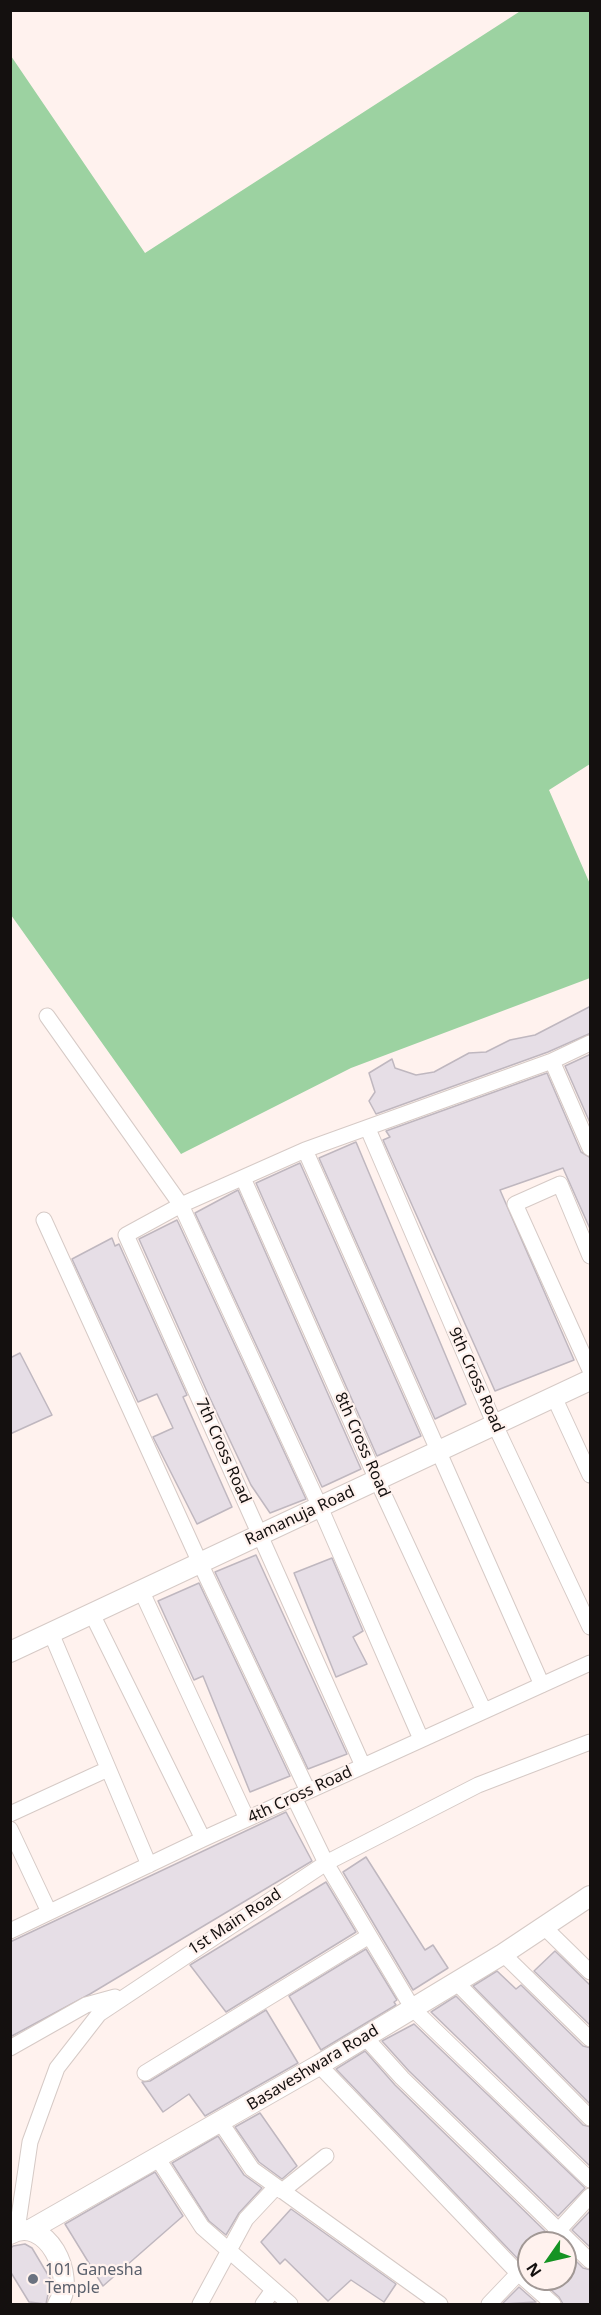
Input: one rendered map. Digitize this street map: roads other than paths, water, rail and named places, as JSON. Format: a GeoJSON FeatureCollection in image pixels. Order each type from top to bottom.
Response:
{"type":"FeatureCollection","features":[{"type":"Feature","properties":{"kind":"street"},"geometry":{"type":"LineString","coordinates":[[47,1016],[181,1205],[320,1507],[421,1739]]}},
{"type":"Feature","properties":{"kind":"street"},"geometry":{"type":"LineString","coordinates":[[181,1205],[305,1150],[552,1061],[591,1043]]}},
{"type":"Feature","properties":{"kind":"street"},"geometry":{"type":"LineString","coordinates":[[552,1061],[591,1148]]}},
{"type":"Feature","properties":{"kind":"street","name":"9th Cross Road"},"geometry":{"type":"LineString","coordinates":[[368,1129],[495,1425],[591,1627]]}},
{"type":"Feature","properties":{"kind":"street"},"geometry":{"type":"LineString","coordinates":[[305,1150],[542,1684]]}},
{"type":"Feature","properties":{"kind":"street","name":"8th Cross Road"},"geometry":{"type":"LineString","coordinates":[[243,1178],[377,1480],[484,1711]]}},
{"type":"Feature","properties":{"kind":"street"},"geometry":{"type":"LineString","coordinates":[[591,1256],[560,1184],[515,1204],[591,1370]]}},
{"type":"Feature","properties":{"kind":"street","name":"7th Cross Road"},"geometry":{"type":"LineString","coordinates":[[181,1205],[126,1235],[363,1766]]}},
{"type":"Feature","properties":{"kind":"street"},"geometry":{"type":"LineString","coordinates":[[44,1220],[200,1563],[301,1794],[326,1863],[413,2009],[591,2180]]}},
{"type":"Feature","properties":{"kind":"street","name":"Ramanuja Road"},"geometry":{"type":"LineString","coordinates":[[10,1652],[591,1380]]}},
{"type":"Feature","properties":{"kind":"street"},"geometry":{"type":"LineString","coordinates":[[554,1397],[591,1475]]}},
{"type":"Feature","properties":{"kind":"street"},"geometry":{"type":"LineString","coordinates":[[141,1590],[247,1819]]}},
{"type":"Feature","properties":{"kind":"street"},"geometry":{"type":"LineString","coordinates":[[92,1614],[203,1839]]}},
{"type":"Feature","properties":{"kind":"street"},"geometry":{"type":"LineString","coordinates":[[51,1633],[149,1864]]}},
{"type":"Feature","properties":{"kind":"street","name":"4th Cross Road"},"geometry":{"type":"LineString","coordinates":[[10,1931],[203,1839],[591,1663]]}},
{"type":"Feature","properties":{"kind":"street","name":"1st Main Road"},"geometry":{"type":"LineString","coordinates":[[19,2231],[30,2142],[57,2068],[99,2014],[326,1863],[478,1785],[591,1742]]}},
{"type":"Feature","properties":{"kind":"street"},"geometry":{"type":"LineString","coordinates":[[10,1814],[108,1769]]}},
{"type":"Feature","properties":{"kind":"street"},"geometry":{"type":"LineString","coordinates":[[10,1829],[49,1912]]}},
{"type":"Feature","properties":{"kind":"street","name":"Basaveshwara Road"},"geometry":{"type":"LineString","coordinates":[[19,2231],[158,2159],[319,2066],[589,1899]]}},
{"type":"Feature","properties":{"kind":"street"},"geometry":{"type":"LineString","coordinates":[[544,1927],[591,1972]]}},
{"type":"Feature","properties":{"kind":"street"},"geometry":{"type":"LineString","coordinates":[[145,2073],[369,1936]]}},
{"type":"Feature","properties":{"kind":"street"},"geometry":{"type":"LineString","coordinates":[[503,1954],[591,2039]]}},
{"type":"Feature","properties":{"kind":"street"},"geometry":{"type":"LineString","coordinates":[[456,1982],[591,2118]]}},
{"type":"Feature","properties":{"kind":"street"},"geometry":{"type":"LineString","coordinates":[[10,2048],[86,2005],[127,1994]]}},
{"type":"Feature","properties":{"kind":"street"},"geometry":{"type":"LineString","coordinates":[[365,2037],[402,2078],[591,2261]]}},
{"type":"Feature","properties":{"kind":"street"},"geometry":{"type":"LineString","coordinates":[[319,2066],[517,2261]]}},
{"type":"Feature","properties":{"kind":"street"},"geometry":{"type":"LineString","coordinates":[[221,2123],[252,2169],[440,2304]]}},
{"type":"Feature","properties":{"kind":"street"},"geometry":{"type":"LineString","coordinates":[[200,2304],[246,2219],[279,2189],[326,2156]]}},
{"type":"Feature","properties":{"kind":"street"},"geometry":{"type":"LineString","coordinates":[[158,2159],[202,2227],[290,2304]]}},
{"type":"Feature","properties":{"kind":"street"},"geometry":{"type":"LineString","coordinates":[[558,2230],[591,2196]]}},
{"type":"Feature","properties":{"kind":"street"},"geometry":{"type":"LineString","coordinates":[[19,2231],[43,2237],[65,2272],[65,2290],[60,2304]]}},
{"type":"Feature","properties":{"kind":"street"},"geometry":{"type":"LineString","coordinates":[[489,2304],[517,2275]]}},
{"type":"Feature","properties":{"kind":"street"},"geometry":{"type":"LineString","coordinates":[[263,2304],[273,2290]]}},
{"type":"Feature","properties":{"kind":"street"},"geometry":{"type":"LineString","coordinates":[[543,2291],[553,2304]]}},
{"type":"Feature","properties":{"kind":"place","name":"101 Ganesha Temple"},"geometry":{"type":"Point","coordinates":[33,2279]}}]}
